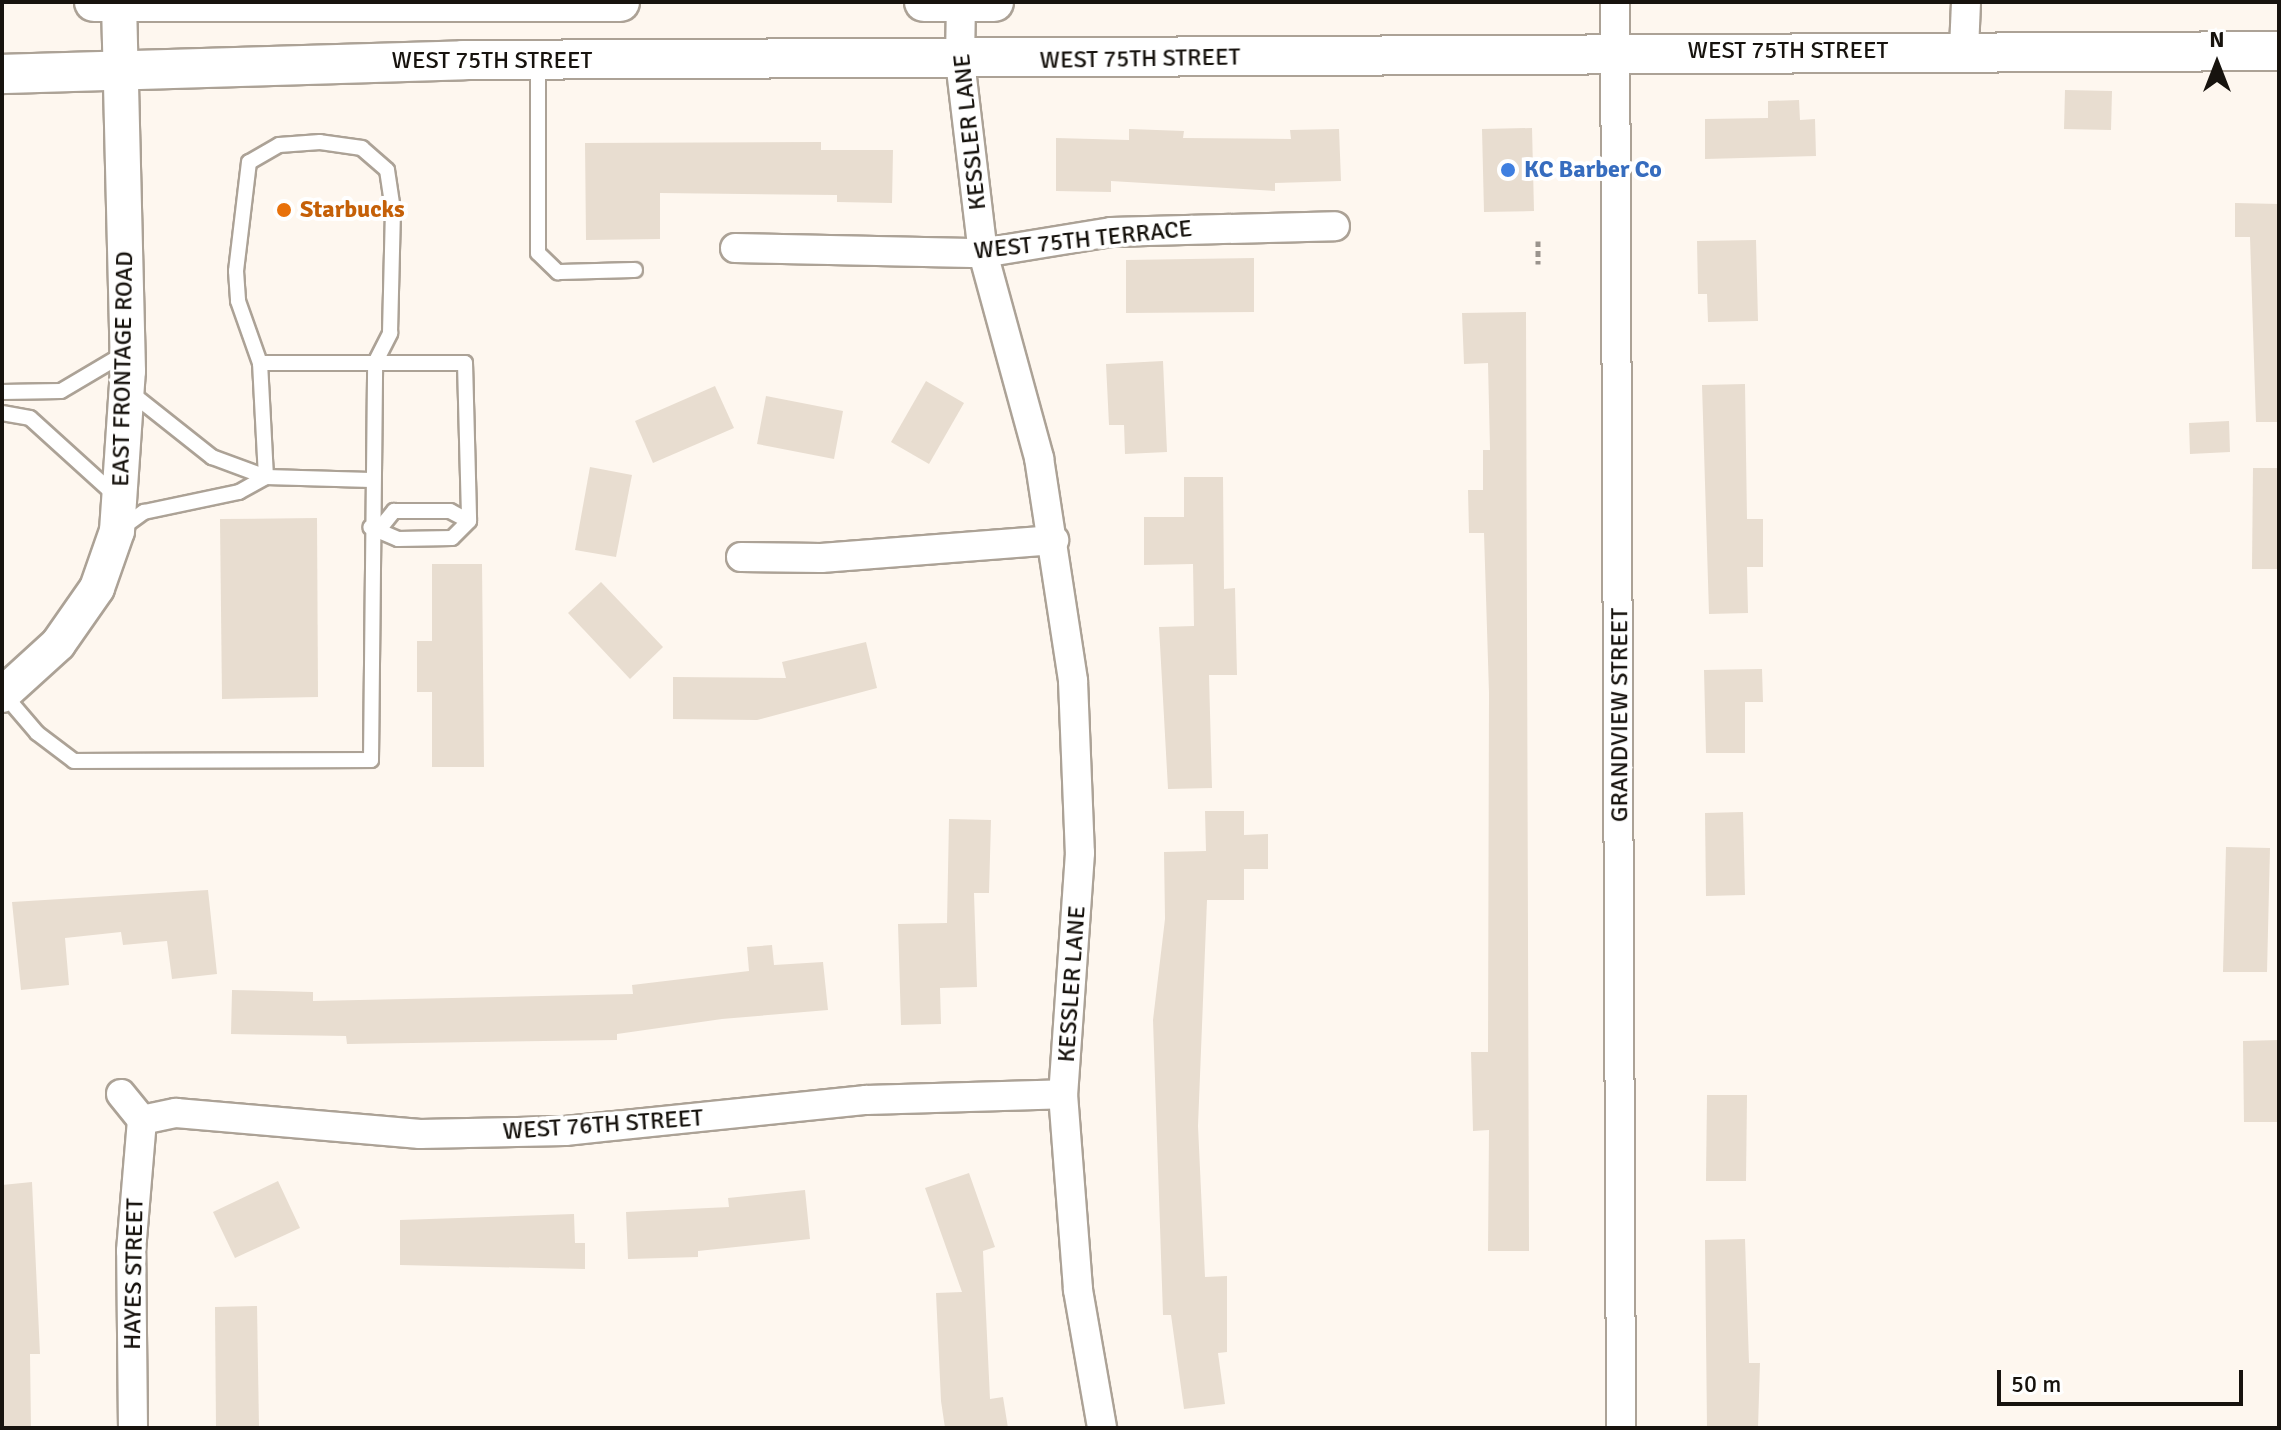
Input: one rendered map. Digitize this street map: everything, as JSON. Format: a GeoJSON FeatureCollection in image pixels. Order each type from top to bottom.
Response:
{"type":"FeatureCollection","features":[{"type":"Feature","properties":{"kind":"main road"},"geometry":{"type":"LineString","coordinates":[[94,2],[620,2]]}},
{"type":"Feature","properties":{"kind":"main road","name":"WEST 75TH STREET"},"geometry":{"type":"LineString","coordinates":[[2,74],[123,68],[538,60],[960,61],[1618,52],[2279,51]]}},
{"type":"Feature","properties":{"kind":"street","name":"EAST FRONTAGE ROAD"},"geometry":{"type":"LineString","coordinates":[[3,694],[58,644],[89,600],[118,516],[127,389],[123,68],[119,2]]}},
{"type":"Feature","properties":{"kind":"street","name":"KESSLER LANE"},"geometry":{"type":"LineString","coordinates":[[960,2],[960,61],[983,253],[1039,458],[1054,540],[1073,681],[1080,853],[1063,1094],[1078,1290],[1102,1428]]}},
{"type":"Feature","properties":{"kind":"street","name":"GRANDVIEW STREET"},"geometry":{"type":"LineString","coordinates":[[1615,2],[1618,52],[1621,1428]]}},
{"type":"Feature","properties":{"kind":"street"},"geometry":{"type":"LineString","coordinates":[[1964,50],[1966,2]]}},
{"type":"Feature","properties":{"kind":"street","name":"WEST 75TH TERRACE"},"geometry":{"type":"LineString","coordinates":[[735,248],[983,253],[1029,250],[1111,232],[1335,226]]}},
{"type":"Feature","properties":{"kind":"street"},"geometry":{"type":"LineString","coordinates":[[741,557],[821,558],[1054,540]]}},
{"type":"Feature","properties":{"kind":"street"},"geometry":{"type":"LineString","coordinates":[[121,1094],[142,1120]]}},
{"type":"Feature","properties":{"kind":"street","name":"WEST 76TH STREET"},"geometry":{"type":"LineString","coordinates":[[142,1120],[176,1113],[420,1134],[565,1131],[866,1100],[1063,1094]]}},
{"type":"Feature","properties":{"kind":"street","name":"HAYES STREET"},"geometry":{"type":"LineString","coordinates":[[133,1428],[131,1251],[142,1120]]}},
{"type":"Feature","properties":{"kind":"lane"},"geometry":{"type":"LineString","coordinates":[[538,60],[538,253],[558,272],[635,270]]}},
{"type":"Feature","properties":{"kind":"lane"},"geometry":{"type":"LineString","coordinates":[[3,694],[37,733],[74,761],[371,760],[376,527],[371,480],[375,363],[390,333],[393,210],[387,170],[362,148],[320,142],[279,145],[249,162],[236,271],[238,301],[260,363],[266,477]]}},
{"type":"Feature","properties":{"kind":"lane"},"geometry":{"type":"LineString","coordinates":[[2,392],[61,391],[127,352]]}},
{"type":"Feature","properties":{"kind":"lane"},"geometry":{"type":"LineString","coordinates":[[260,363],[465,363],[469,521],[452,538],[398,539],[376,527]]}},
{"type":"Feature","properties":{"kind":"lane"},"geometry":{"type":"LineString","coordinates":[[127,389],[212,457],[266,477],[371,480]]}},
{"type":"Feature","properties":{"kind":"lane"},"geometry":{"type":"LineString","coordinates":[[2,413],[30,418],[118,516],[239,492],[266,477]]}},
{"type":"Feature","properties":{"kind":"lane"},"geometry":{"type":"LineString","coordinates":[[376,527],[394,511],[450,511],[469,521]]}},
{"type":"Feature","properties":{"kind":"path"},"geometry":{"type":"LineString","coordinates":[[1538,241],[1538,264]]}},
{"type":"Feature","properties":{"kind":"building"},"geometry":{"type":"Polygon","coordinates":[[[2065,90],[2112,91],[2111,130],[2064,129],[2065,90]]]}},
{"type":"Feature","properties":{"kind":"building"},"geometry":{"type":"Polygon","coordinates":[[[1799,100],[1800,120],[1815,119],[1816,156],[1705,159],[1705,119],[1768,118],[1768,101],[1799,100]]]}},
{"type":"Feature","properties":{"kind":"building","name":"KC Barber Co"},"geometry":{"type":"Polygon","coordinates":[[[1532,128],[1534,211],[1484,212],[1482,129],[1532,128]]]}},
{"type":"Feature","properties":{"kind":"building"},"geometry":{"type":"Polygon","coordinates":[[[1129,129],[1184,131],[1183,138],[1291,139],[1290,130],[1339,129],[1341,181],[1275,183],[1275,191],[1111,181],[1111,192],[1056,191],[1056,138],[1129,140],[1129,129]]]}},
{"type":"Feature","properties":{"kind":"building"},"geometry":{"type":"Polygon","coordinates":[[[821,142],[821,150],[893,150],[892,203],[837,202],[837,195],[660,193],[660,239],[586,240],[585,143],[821,142]]]}},
{"type":"Feature","properties":{"kind":"building"},"geometry":{"type":"Polygon","coordinates":[[[2235,203],[2279,204],[2279,422],[2256,422],[2250,237],[2235,237],[2235,203]]]}},
{"type":"Feature","properties":{"kind":"building"},"geometry":{"type":"Polygon","coordinates":[[[1756,240],[1758,321],[1708,322],[1707,294],[1698,294],[1697,241],[1756,240]]]}},
{"type":"Feature","properties":{"kind":"building"},"geometry":{"type":"Polygon","coordinates":[[[1254,258],[1254,312],[1126,313],[1126,260],[1254,258]]]}},
{"type":"Feature","properties":{"kind":"building"},"geometry":{"type":"Polygon","coordinates":[[[1526,312],[1529,1251],[1488,1251],[1489,1130],[1473,1131],[1471,1052],[1488,1052],[1489,693],[1484,533],[1469,533],[1468,490],[1483,490],[1483,450],[1490,450],[1488,363],[1464,364],[1462,313],[1526,312]]]}},
{"type":"Feature","properties":{"kind":"building"},"geometry":{"type":"Polygon","coordinates":[[[1163,361],[1167,452],[1125,454],[1124,425],[1109,425],[1106,364],[1163,361]]]}},
{"type":"Feature","properties":{"kind":"building"},"geometry":{"type":"Polygon","coordinates":[[[926,381],[964,403],[929,464],[891,442],[926,381]]]}},
{"type":"Feature","properties":{"kind":"building"},"geometry":{"type":"Polygon","coordinates":[[[1745,384],[1747,519],[1763,519],[1763,567],[1747,567],[1748,613],[1709,614],[1702,385],[1745,384]]]}},
{"type":"Feature","properties":{"kind":"building"},"geometry":{"type":"Polygon","coordinates":[[[715,386],[734,428],[653,463],[635,421],[715,386]]]}},
{"type":"Feature","properties":{"kind":"building"},"geometry":{"type":"Polygon","coordinates":[[[766,396],[843,411],[834,459],[757,444],[766,396]]]}},
{"type":"Feature","properties":{"kind":"building"},"geometry":{"type":"Polygon","coordinates":[[[2229,421],[2230,452],[2190,454],[2189,423],[2229,421]]]}},
{"type":"Feature","properties":{"kind":"building"},"geometry":{"type":"Polygon","coordinates":[[[590,467],[632,475],[616,557],[575,550],[590,467]]]}},
{"type":"Feature","properties":{"kind":"building"},"geometry":{"type":"Polygon","coordinates":[[[2253,468],[2279,468],[2279,569],[2252,569],[2253,468]]]}},
{"type":"Feature","properties":{"kind":"building"},"geometry":{"type":"Polygon","coordinates":[[[1184,477],[1223,477],[1224,589],[1235,588],[1237,675],[1209,675],[1212,788],[1168,789],[1159,627],[1194,626],[1193,564],[1144,565],[1144,517],[1184,517],[1184,477]]]}},
{"type":"Feature","properties":{"kind":"building"},"geometry":{"type":"Polygon","coordinates":[[[317,518],[318,697],[222,699],[220,519],[317,518]]]}},
{"type":"Feature","properties":{"kind":"building"},"geometry":{"type":"Polygon","coordinates":[[[432,564],[482,564],[484,767],[432,767],[432,692],[417,692],[417,641],[432,641],[432,564]]]}},
{"type":"Feature","properties":{"kind":"building"},"geometry":{"type":"Polygon","coordinates":[[[601,582],[663,647],[630,679],[568,613],[601,582]]]}},
{"type":"Feature","properties":{"kind":"building"},"geometry":{"type":"Polygon","coordinates":[[[866,642],[877,688],[757,720],[673,719],[673,677],[786,678],[782,662],[866,642]]]}},
{"type":"Feature","properties":{"kind":"building"},"geometry":{"type":"Polygon","coordinates":[[[1762,669],[1763,702],[1745,702],[1745,753],[1706,753],[1704,670],[1762,669]]]}},
{"type":"Feature","properties":{"kind":"building"},"geometry":{"type":"Polygon","coordinates":[[[1205,811],[1244,811],[1244,835],[1268,834],[1268,869],[1244,869],[1244,900],[1207,900],[1198,1126],[1205,1277],[1227,1276],[1227,1352],[1218,1353],[1225,1404],[1184,1409],[1171,1315],[1163,1315],[1153,1020],[1165,919],[1164,852],[1206,851],[1205,811]]]}},
{"type":"Feature","properties":{"kind":"building"},"geometry":{"type":"Polygon","coordinates":[[[1743,812],[1745,895],[1706,896],[1705,813],[1743,812]]]}},
{"type":"Feature","properties":{"kind":"building"},"geometry":{"type":"Polygon","coordinates":[[[949,819],[991,820],[989,893],[974,893],[977,987],[940,988],[941,1024],[901,1025],[898,924],[947,923],[949,819]]]}},
{"type":"Feature","properties":{"kind":"building"},"geometry":{"type":"Polygon","coordinates":[[[2226,847],[2270,848],[2267,972],[2223,972],[2226,847]]]}},
{"type":"Feature","properties":{"kind":"building"},"geometry":{"type":"Polygon","coordinates":[[[208,890],[217,974],[172,979],[167,941],[123,945],[121,932],[65,938],[69,985],[21,990],[12,902],[208,890]]]}},
{"type":"Feature","properties":{"kind":"building"},"geometry":{"type":"Polygon","coordinates":[[[772,945],[774,965],[823,962],[828,1010],[722,1019],[617,1034],[617,1040],[347,1044],[346,1036],[231,1034],[232,990],[313,992],[313,1001],[633,994],[632,985],[749,971],[747,947],[772,945]]]}},
{"type":"Feature","properties":{"kind":"building"},"geometry":{"type":"Polygon","coordinates":[[[2279,1040],[2279,1122],[2244,1122],[2243,1041],[2279,1040]]]}},
{"type":"Feature","properties":{"kind":"building"},"geometry":{"type":"Polygon","coordinates":[[[1707,1095],[1747,1095],[1746,1181],[1706,1181],[1707,1095]]]}},
{"type":"Feature","properties":{"kind":"building"},"geometry":{"type":"Polygon","coordinates":[[[969,1173],[995,1247],[983,1251],[990,1399],[1003,1397],[1008,1428],[945,1428],[936,1293],[962,1292],[925,1188],[969,1173]]]}},
{"type":"Feature","properties":{"kind":"building"},"geometry":{"type":"Polygon","coordinates":[[[278,1181],[300,1228],[235,1258],[213,1212],[278,1181]]]}},
{"type":"Feature","properties":{"kind":"building"},"geometry":{"type":"Polygon","coordinates":[[[32,1182],[40,1354],[30,1354],[31,1428],[2,1428],[2,1185],[32,1182]]]}},
{"type":"Feature","properties":{"kind":"building"},"geometry":{"type":"Polygon","coordinates":[[[805,1190],[810,1239],[698,1251],[698,1257],[628,1259],[626,1212],[729,1207],[728,1198],[805,1190]]]}},
{"type":"Feature","properties":{"kind":"building"},"geometry":{"type":"Polygon","coordinates":[[[574,1214],[575,1243],[585,1243],[585,1269],[400,1265],[400,1220],[574,1214]]]}},
{"type":"Feature","properties":{"kind":"building"},"geometry":{"type":"Polygon","coordinates":[[[1745,1239],[1749,1363],[1760,1363],[1758,1428],[1707,1428],[1705,1240],[1745,1239]]]}},
{"type":"Feature","properties":{"kind":"building"},"geometry":{"type":"Polygon","coordinates":[[[257,1306],[259,1428],[216,1428],[215,1307],[257,1306]]]}},
{"type":"Feature","properties":{"kind":"place","name":"KC Barber Co"},"geometry":{"type":"Point","coordinates":[1508,170]}},
{"type":"Feature","properties":{"kind":"place","name":"Starbucks"},"geometry":{"type":"Point","coordinates":[284,210]}}]}
